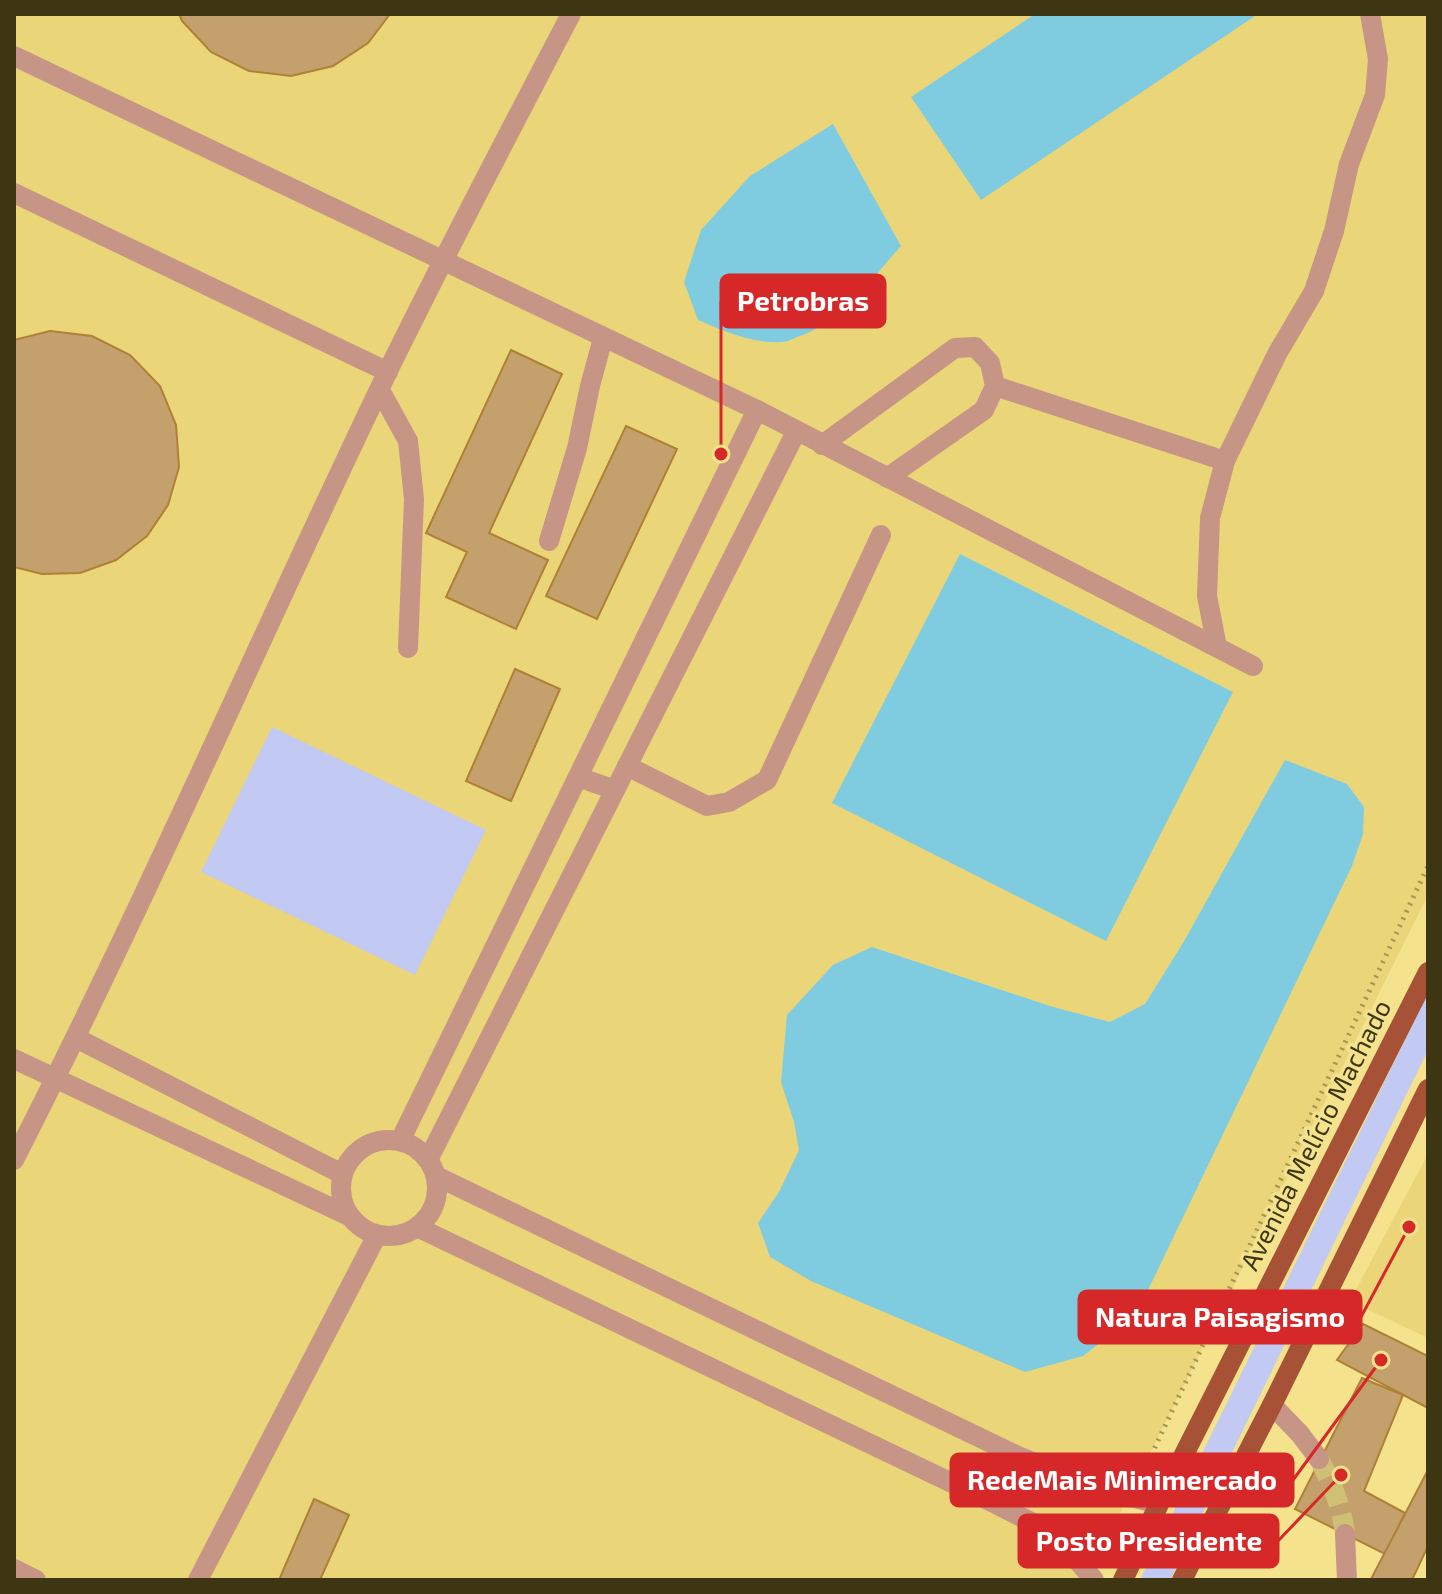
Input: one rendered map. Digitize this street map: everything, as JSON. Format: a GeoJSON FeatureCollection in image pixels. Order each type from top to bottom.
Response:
{"type":"FeatureCollection","features":[{"type":"Feature","properties":{"kind":"main road","name":"Avenida Melício Machado"},"geometry":{"type":"LineString","coordinates":[[1123,1580],[1428,972]]}},
{"type":"Feature","properties":{"kind":"main road"},"geometry":{"type":"LineString","coordinates":[[1187,1578],[1428,1089]]}},
{"type":"Feature","properties":{"kind":"lane"},"geometry":{"type":"LineString","coordinates":[[14,1160],[76,1038],[442,261],[571,14]]}},
{"type":"Feature","properties":{"kind":"lane"},"geometry":{"type":"LineString","coordinates":[[1217,647],[1207,596],[1210,518],[1225,461],[1277,354],[1314,291],[1334,231],[1349,164],[1375,95],[1378,59],[1370,14]]}},
{"type":"Feature","properties":{"kind":"lane"},"geometry":{"type":"LineString","coordinates":[[14,56],[757,410],[1253,666]]}},
{"type":"Feature","properties":{"kind":"lane"},"geometry":{"type":"LineString","coordinates":[[14,193],[384,381],[408,441],[414,499],[408,648]]}},
{"type":"Feature","properties":{"kind":"lane"},"geometry":{"type":"LineString","coordinates":[[549,541],[577,448],[603,338]]}},
{"type":"Feature","properties":{"kind":"lane"},"geometry":{"type":"LineString","coordinates":[[822,445],[955,348],[975,347],[990,363],[995,386],[984,410],[887,478]]}},
{"type":"Feature","properties":{"kind":"lane"},"geometry":{"type":"LineString","coordinates":[[995,386],[1225,461]]}},
{"type":"Feature","properties":{"kind":"lane"},"geometry":{"type":"LineString","coordinates":[[400,1141],[757,410]]}},
{"type":"Feature","properties":{"kind":"lane"},"geometry":{"type":"LineString","coordinates":[[14,1059],[349,1216],[361,1228],[377,1235],[398,1235],[417,1227],[430,1213],[437,1195],[432,1168],[530,960],[796,432]]}},
{"type":"Feature","properties":{"kind":"lane"},"geometry":{"type":"LineString","coordinates":[[627,766],[707,806],[729,802],[767,780],[881,535]]}},
{"type":"Feature","properties":{"kind":"lane"},"geometry":{"type":"LineString","coordinates":[[578,777],[615,790]]}},
{"type":"Feature","properties":{"kind":"lane"},"geometry":{"type":"LineString","coordinates":[[493,949],[530,960]]}},
{"type":"Feature","properties":{"kind":"lane"},"geometry":{"type":"LineString","coordinates":[[76,1038],[342,1174]]}},
{"type":"Feature","properties":{"kind":"lane"},"geometry":{"type":"LineString","coordinates":[[349,1216],[340,1196],[342,1174],[351,1158],[364,1146],[382,1140],[400,1141],[416,1148],[432,1168],[1018,1456],[1099,1489],[1159,1504]]}},
{"type":"Feature","properties":{"kind":"lane"},"geometry":{"type":"LineString","coordinates":[[417,1227],[1056,1535],[1094,1580]]}},
{"type":"Feature","properties":{"kind":"lane"},"geometry":{"type":"LineString","coordinates":[[198,1580],[377,1235]]}},
{"type":"Feature","properties":{"kind":"lane"},"geometry":{"type":"LineString","coordinates":[[1272,1405],[1319,1459]]}},
{"type":"Feature","properties":{"kind":"lane"},"geometry":{"type":"LineString","coordinates":[[1345,1534],[1347,1580]]}},
{"type":"Feature","properties":{"kind":"lane"},"geometry":{"type":"LineString","coordinates":[[14,1569],[36,1580]]}},
{"type":"Feature","properties":{"kind":"path"},"geometry":{"type":"LineString","coordinates":[[1131,1497],[1428,866]]}},
{"type":"Feature","properties":{"kind":"shaded area"},"geometry":{"type":"Polygon","coordinates":[[[14,14],[1428,14],[1428,895],[1087,1580],[14,1580],[14,14]]]}},
{"type":"Feature","properties":{"kind":"shaded area"},"geometry":{"type":"Polygon","coordinates":[[[1035,14],[1258,14],[981,200],[911,97],[1035,14]]]}},
{"type":"Feature","properties":{"kind":"shaded area"},"geometry":{"type":"Polygon","coordinates":[[[833,124],[901,246],[843,310],[815,329],[789,341],[750,339],[698,320],[684,282],[701,230],[750,176],[833,124]]]}},
{"type":"Feature","properties":{"kind":"shaded area"},"geometry":{"type":"Polygon","coordinates":[[[960,554],[1233,692],[1106,941],[832,803],[960,554]]]}},
{"type":"Feature","properties":{"kind":"shaded area"},"geometry":{"type":"Polygon","coordinates":[[[272,727],[486,830],[415,975],[201,872],[272,727]]]}},
{"type":"Feature","properties":{"kind":"shaded area"},"geometry":{"type":"Polygon","coordinates":[[[1285,760],[1347,784],[1364,807],[1363,834],[1352,866],[1136,1315],[1083,1356],[1025,1372],[811,1281],[770,1257],[758,1223],[779,1192],[799,1150],[781,1082],[787,1015],[833,965],[872,947],[1053,1007],[1110,1022],[1145,1004],[1183,943],[1285,760]]]}},
{"type":"Feature","properties":{"kind":"shaded area"},"geometry":{"type":"Polygon","coordinates":[[[1428,993],[1428,1050],[1170,1580],[1140,1580],[1428,993]]]}},
{"type":"Feature","properties":{"kind":"shaded area"},"geometry":{"type":"Polygon","coordinates":[[[1428,1154],[1428,1338],[1350,1301],[1428,1154]]]}},
{"type":"Feature","properties":{"kind":"building"},"geometry":{"type":"Polygon","coordinates":[[[179,14],[390,14],[368,43],[333,66],[291,76],[249,71],[211,52],[179,14]]]}},
{"type":"Feature","properties":{"kind":"building"},"geometry":{"type":"Polygon","coordinates":[[[50,331],[92,336],[130,355],[160,386],[176,425],[179,467],[168,505],[147,536],[116,560],[80,573],[42,574],[14,567],[14,340],[50,331]]]}},
{"type":"Feature","properties":{"kind":"building"},"geometry":{"type":"Polygon","coordinates":[[[511,350],[562,374],[489,533],[548,560],[516,629],[446,597],[467,552],[426,533],[511,350]]]}},
{"type":"Feature","properties":{"kind":"building"},"geometry":{"type":"Polygon","coordinates":[[[626,426],[677,449],[597,619],[546,596],[626,426]]]}},
{"type":"Feature","properties":{"kind":"building"},"geometry":{"type":"Polygon","coordinates":[[[515,669],[560,689],[511,801],[466,781],[515,669]]]}},
{"type":"Feature","properties":{"kind":"building"},"geometry":{"type":"Polygon","coordinates":[[[1363,1324],[1428,1356],[1428,1408],[1337,1360],[1363,1324]]]}},
{"type":"Feature","properties":{"kind":"building"},"geometry":{"type":"Polygon","coordinates":[[[1362,1378],[1403,1395],[1364,1491],[1405,1513],[1385,1554],[1295,1509],[1362,1378]]]}},
{"type":"Feature","properties":{"kind":"building"},"geometry":{"type":"Polygon","coordinates":[[[1428,1470],[1428,1546],[1412,1580],[1371,1579],[1428,1470]]]}},
{"type":"Feature","properties":{"kind":"building"},"geometry":{"type":"Polygon","coordinates":[[[314,1499],[349,1515],[320,1580],[279,1580],[314,1499]]]}},
{"type":"Feature","properties":{"kind":"tunnel"},"geometry":{"type":"LineString","coordinates":[[1319,1459],[1336,1495],[1345,1534]]}},
{"type":"Feature","properties":{"kind":"place","name":"Petrobras"},"geometry":{"type":"Point","coordinates":[721,454]}},
{"type":"Feature","properties":{"kind":"place","name":"Natura Paisagismo"},"geometry":{"type":"Point","coordinates":[1409,1227]}},
{"type":"Feature","properties":{"kind":"place","name":"RedeMais Minimercado"},"geometry":{"type":"Point","coordinates":[1381,1360]}},
{"type":"Feature","properties":{"kind":"place","name":"Posto Presidente"},"geometry":{"type":"Point","coordinates":[1341,1475]}}]}
